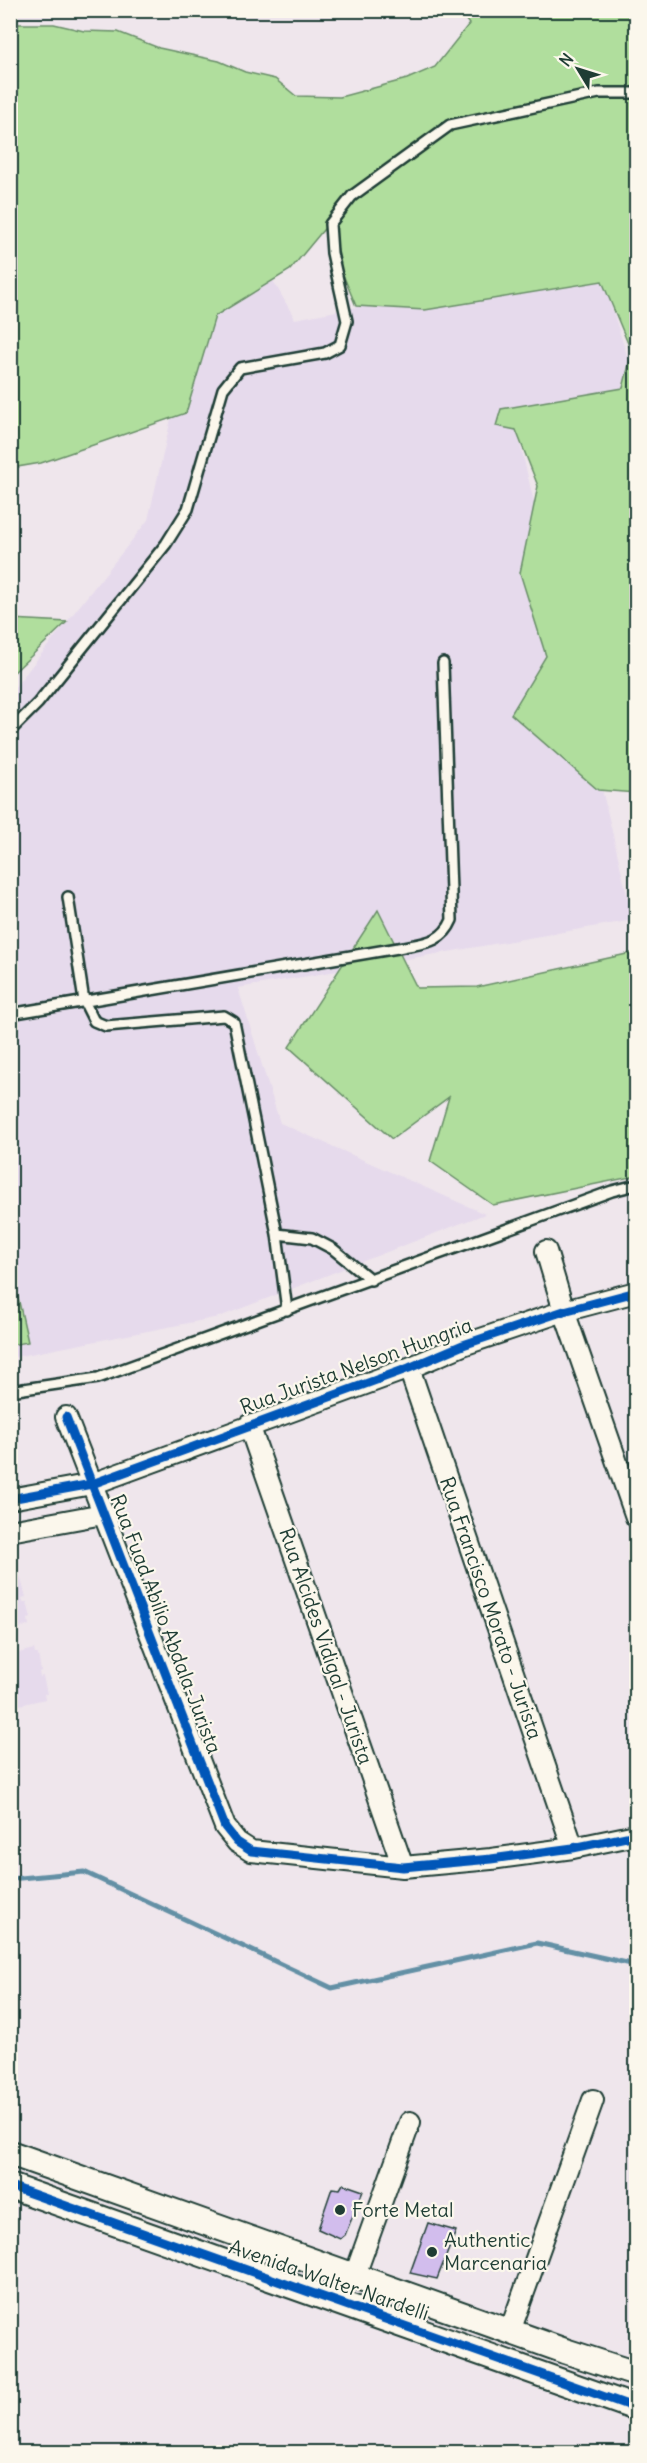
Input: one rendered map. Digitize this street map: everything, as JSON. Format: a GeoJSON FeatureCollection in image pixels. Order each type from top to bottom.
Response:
{"type":"FeatureCollection","features":[{"type":"Feature","properties":{"kind":"street"},"geometry":{"type":"LineString","coordinates":[[546,1251],[564,1311],[636,1517]]}},
{"type":"Feature","properties":{"kind":"street","name":"Rua Jurista Nelson Hungria"},"geometry":{"type":"LineString","coordinates":[[10,1498],[92,1484],[409,1368],[463,1345],[564,1311],[636,1292]]}},
{"type":"Feature","properties":{"kind":"street","name":"Rua Francisco Morato - Jurista"},"geometry":{"type":"LineString","coordinates":[[409,1368],[573,1848]]}},
{"type":"Feature","properties":{"kind":"street","name":"Rua Fuad Abilio Abdala-Jurista"},"geometry":{"type":"LineString","coordinates":[[66,1417],[225,1827],[237,1842],[251,1851],[403,1867]]}},
{"type":"Feature","properties":{"kind":"street","name":"Rua Alcides Vidigal - Jurista"},"geometry":{"type":"LineString","coordinates":[[249,1425],[403,1867]]}},
{"type":"Feature","properties":{"kind":"street"},"geometry":{"type":"LineString","coordinates":[[10,1531],[103,1514]]}},
{"type":"Feature","properties":{"kind":"street"},"geometry":{"type":"LineString","coordinates":[[403,1867],[491,1859],[573,1848],[636,1835]]}},
{"type":"Feature","properties":{"kind":"street"},"geometry":{"type":"LineString","coordinates":[[510,2331],[593,2100]]}},
{"type":"Feature","properties":{"kind":"street"},"geometry":{"type":"LineString","coordinates":[[355,2275],[410,2122]]}},
{"type":"Feature","properties":{"kind":"street","name":"Avenida Walter Nardelli"},"geometry":{"type":"LineString","coordinates":[[10,2153],[636,2374]]}},
{"type":"Feature","properties":{"kind":"street","name":"Avenida Walter Nardelli"},"geometry":{"type":"LineString","coordinates":[[10,2186],[636,2408]]}},
{"type":"Feature","properties":{"kind":"lane"},"geometry":{"type":"LineString","coordinates":[[10,731],[38,703],[171,536],[188,509],[223,388],[240,368],[325,353],[340,345],[347,321],[332,253],[330,224],[352,196],[450,125],[599,93],[636,93]]}},
{"type":"Feature","properties":{"kind":"lane"},"geometry":{"type":"LineString","coordinates":[[10,1014],[398,948],[438,939],[447,932],[452,920],[443,663]]}},
{"type":"Feature","properties":{"kind":"lane"},"geometry":{"type":"LineString","coordinates":[[68,897],[84,1001],[94,1021],[106,1026],[224,1016],[234,1022],[277,1234],[287,1310]]}},
{"type":"Feature","properties":{"kind":"lane"},"geometry":{"type":"LineString","coordinates":[[10,1391],[98,1378],[612,1191],[636,1185]]}},
{"type":"Feature","properties":{"kind":"lane"},"geometry":{"type":"LineString","coordinates":[[277,1234],[312,1238],[333,1249],[371,1280]]}},
{"type":"Feature","properties":{"kind":"shaded area"},"geometry":{"type":"Polygon","coordinates":[[[597,261],[636,384],[515,422],[633,920],[238,988],[280,1123],[485,1214],[219,1317],[15,1357],[10,1348],[10,690],[15,687],[148,520],[196,309],[267,270],[295,319],[597,261]]]}},
{"type":"Feature","properties":{"kind":"shaded area"},"geometry":{"type":"Polygon","coordinates":[[[20,1576],[26,1597],[22,1598],[23,1602],[27,1602],[31,1618],[28,1619],[29,1625],[11,1631],[11,1578],[20,1576]]]}},
{"type":"Feature","properties":{"kind":"shaded area"},"geometry":{"type":"Polygon","coordinates":[[[34,1649],[35,1654],[38,1654],[40,1677],[43,1676],[47,1694],[44,1694],[45,1699],[11,1707],[11,1655],[34,1649]]]}},
{"type":"Feature","properties":{"kind":"green space"},"geometry":{"type":"Polygon","coordinates":[[[459,11],[636,11],[636,793],[598,790],[511,714],[546,656],[520,573],[538,486],[516,430],[496,426],[501,409],[623,388],[632,353],[602,281],[425,310],[356,306],[324,229],[290,270],[215,316],[186,413],[41,463],[11,468],[10,24],[54,24],[84,31],[118,32],[159,48],[219,61],[245,72],[275,79],[296,96],[340,97],[407,79],[435,67],[469,24],[459,11]]]}},
{"type":"Feature","properties":{"kind":"green space"},"geometry":{"type":"Polygon","coordinates":[[[11,619],[67,622],[11,675],[11,619]]]}},
{"type":"Feature","properties":{"kind":"green space"},"geometry":{"type":"Polygon","coordinates":[[[378,910],[417,988],[477,987],[636,952],[636,1176],[493,1205],[430,1161],[449,1097],[392,1139],[289,1047],[378,910]]]}},
{"type":"Feature","properties":{"kind":"green space"},"geometry":{"type":"Polygon","coordinates":[[[11,1266],[28,1342],[10,1345],[11,1266]]]}},
{"type":"Feature","properties":{"kind":"building","name":"Forte Metal"},"geometry":{"type":"Polygon","coordinates":[[[343,2184],[363,2191],[345,2235],[340,2239],[318,2229],[332,2188],[340,2189],[343,2184]]]}},
{"type":"Feature","properties":{"kind":"building","name":"Authentic Marcenaria"},"geometry":{"type":"Polygon","coordinates":[[[428,2223],[456,2231],[437,2279],[410,2273],[428,2223]]]}},
{"type":"Feature","properties":{"kind":"waterway"},"geometry":{"type":"LineString","coordinates":[[10,1879],[84,1872],[332,1988],[537,1943],[636,1965]]}},
{"type":"Feature","properties":{"kind":"cycle path"},"geometry":{"type":"LineString","coordinates":[[10,1499],[92,1484],[409,1368],[463,1345],[564,1311],[636,1292]]}},
{"type":"Feature","properties":{"kind":"cycle path"},"geometry":{"type":"LineString","coordinates":[[66,1417],[225,1827],[237,1842],[251,1851],[403,1867],[491,1859],[573,1848],[636,1835]]}},
{"type":"Feature","properties":{"kind":"cycle path"},"geometry":{"type":"LineString","coordinates":[[10,2186],[636,2408]]}},
{"type":"Feature","properties":{"kind":"place","name":"Forte Metal"},"geometry":{"type":"Point","coordinates":[340,2210]}},
{"type":"Feature","properties":{"kind":"place","name":"Authentic Marcenaria"},"geometry":{"type":"Point","coordinates":[432,2252]}}]}
